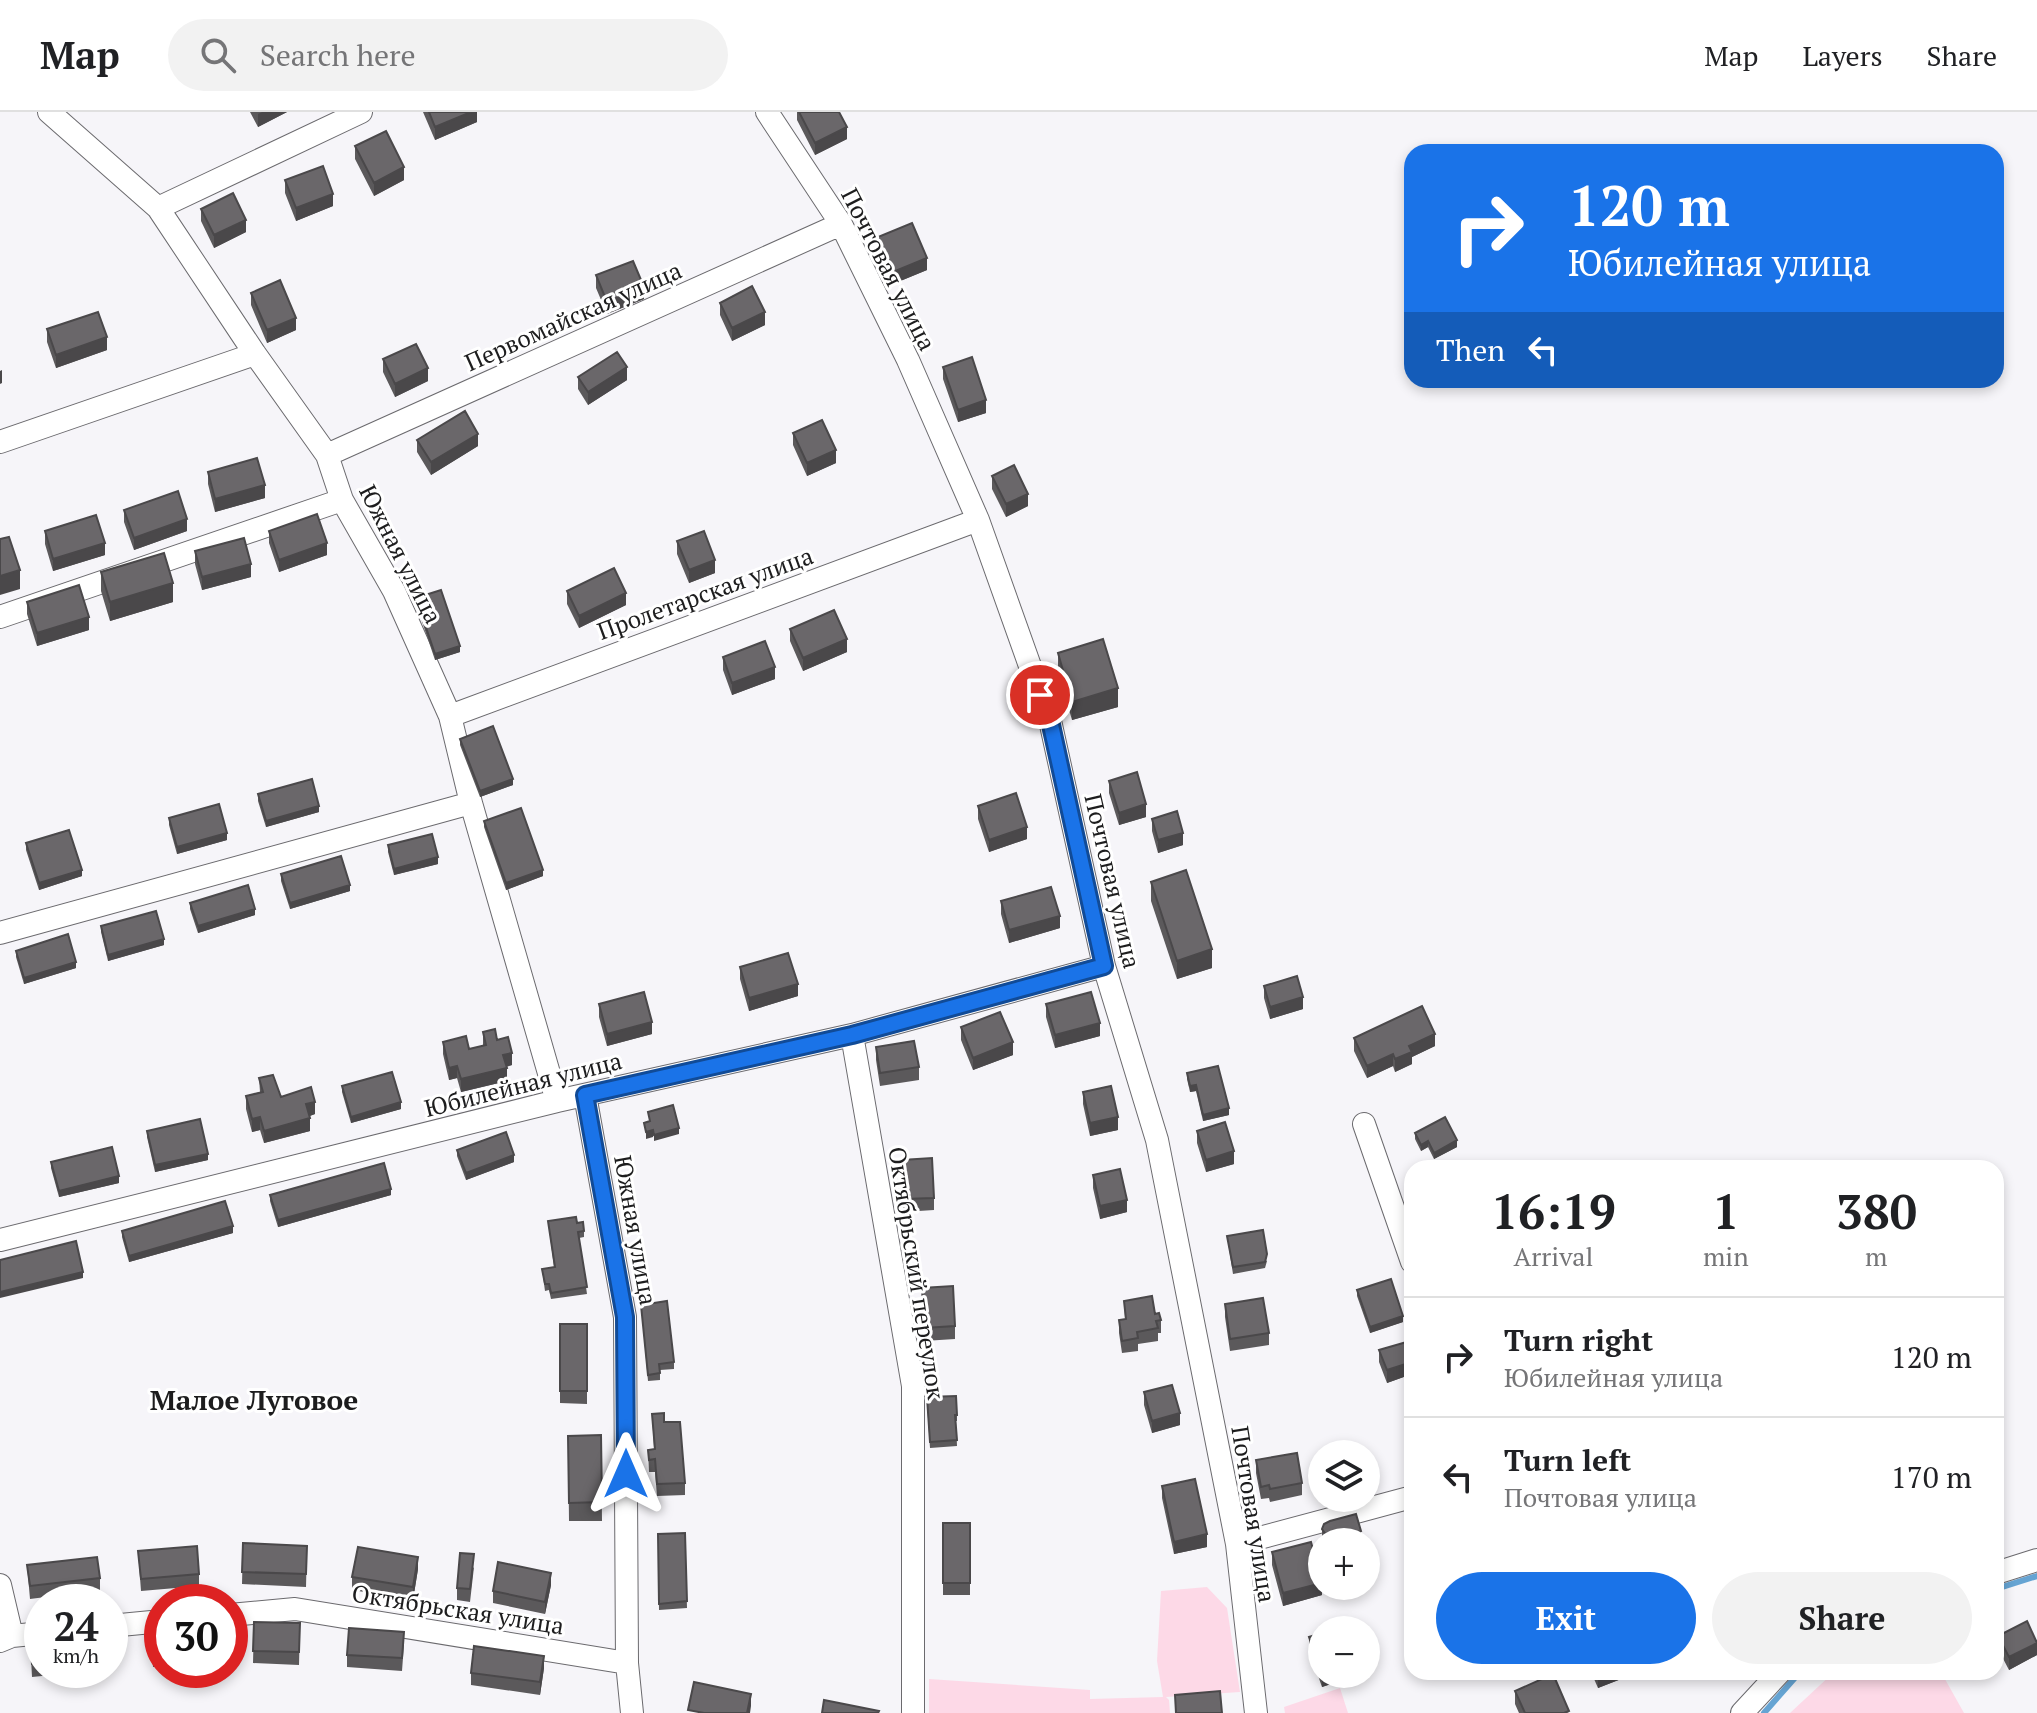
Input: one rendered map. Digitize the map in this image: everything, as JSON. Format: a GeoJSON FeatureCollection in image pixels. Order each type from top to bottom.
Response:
{"type":"FeatureCollection","features":[{"type":"Feature","properties":{"kind":"street","name":"Южная улица"},"geometry":{"type":"LineString","coordinates":[[49,112],[158,208],[327,455],[342,500],[394,591],[450,716],[471,803],[557,1101]]}},
{"type":"Feature","properties":{"kind":"street"},"geometry":{"type":"LineString","coordinates":[[158,208],[361,112]]}},
{"type":"Feature","properties":{"kind":"street","name":"Почтовая улица"},"geometry":{"type":"LineString","coordinates":[[767,112],[841,224],[908,360],[978,520],[1051,725],[1104,966],[1157,1140],[1237,1544],[1256,1713]]}},
{"type":"Feature","properties":{"kind":"street","name":"Первомайская улица"},"geometry":{"type":"LineString","coordinates":[[327,455],[841,224]]}},
{"type":"Feature","properties":{"kind":"street"},"geometry":{"type":"LineString","coordinates":[[0,442],[255,354]]}},
{"type":"Feature","properties":{"kind":"street"},"geometry":{"type":"LineString","coordinates":[[0,617],[342,500]]}},
{"type":"Feature","properties":{"kind":"street","name":"Пролетарская улица"},"geometry":{"type":"LineString","coordinates":[[450,716],[978,520]]}},
{"type":"Feature","properties":{"kind":"street"},"geometry":{"type":"LineString","coordinates":[[0,933],[471,803]]}},
{"type":"Feature","properties":{"kind":"street","name":"Юбилейная улица"},"geometry":{"type":"LineString","coordinates":[[0,1240],[557,1101],[852,1035],[1104,966]]}},
{"type":"Feature","properties":{"kind":"street","name":"Октябрьский переулок"},"geometry":{"type":"LineString","coordinates":[[852,1035],[913,1386],[913,1713]]}},
{"type":"Feature","properties":{"kind":"street","name":"Южная улица"},"geometry":{"type":"LineString","coordinates":[[585,1095],[625,1317],[627,1663]]}},
{"type":"Feature","properties":{"kind":"street"},"geometry":{"type":"LineString","coordinates":[[1364,1124],[1404,1239]]}},
{"type":"Feature","properties":{"kind":"street"},"geometry":{"type":"LineString","coordinates":[[1237,1544],[1404,1499]]}},
{"type":"Feature","properties":{"kind":"street"},"geometry":{"type":"LineString","coordinates":[[2004,1570],[2037,1560]]}},
{"type":"Feature","properties":{"kind":"street"},"geometry":{"type":"LineString","coordinates":[[0,1585],[6,1638]]}},
{"type":"Feature","properties":{"kind":"street","name":"Октябрьская улица"},"geometry":{"type":"LineString","coordinates":[[248,1613],[295,1609],[627,1663]]}},
{"type":"Feature","properties":{"kind":"street"},"geometry":{"type":"LineString","coordinates":[[627,1663],[632,1713]]}},
{"type":"Feature","properties":{"kind":"street"},"geometry":{"type":"LineString","coordinates":[[1742,1713],[1773,1680]]}},
{"type":"Feature","properties":{"kind":"shaded area"},"geometry":{"type":"Polygon","coordinates":[[[1207,1587],[1227,1608],[1240,1692],[1166,1697],[1170,1713],[929,1713],[929,1679],[1090,1690],[1090,1699],[1163,1697],[1157,1661],[1161,1591],[1207,1587]]]}},
{"type":"Feature","properties":{"kind":"shaded area"},"geometry":{"type":"Polygon","coordinates":[[[1825,1680],[1945,1680],[1964,1713],[1790,1713],[1825,1680]]]}},
{"type":"Feature","properties":{"kind":"shaded area"},"geometry":{"type":"Polygon","coordinates":[[[1340,1688],[1348,1713],[1285,1713],[1284,1707],[1340,1688]]]}},
{"type":"Feature","properties":{"kind":"building"},"geometry":{"type":"Polygon","coordinates":[[[429,112],[471,112],[435,127],[429,112]]]}},
{"type":"Feature","properties":{"kind":"building"},"geometry":{"type":"Polygon","coordinates":[[[799,112],[839,112],[847,127],[815,143],[799,112]]]}},
{"type":"Feature","properties":{"kind":"building"},"geometry":{"type":"Polygon","coordinates":[[[386,131],[404,167],[374,183],[355,146],[386,131]]]}},
{"type":"Feature","properties":{"kind":"building"},"geometry":{"type":"Polygon","coordinates":[[[323,166],[333,194],[296,208],[285,180],[323,166]]]}},
{"type":"Feature","properties":{"kind":"building"},"geometry":{"type":"Polygon","coordinates":[[[233,193],[246,220],[214,235],[201,209],[233,193]]]}},
{"type":"Feature","properties":{"kind":"building"},"geometry":{"type":"Polygon","coordinates":[[[912,223],[927,258],[893,272],[878,237],[912,223]]]}},
{"type":"Feature","properties":{"kind":"building"},"geometry":{"type":"Polygon","coordinates":[[[633,261],[644,287],[607,302],[596,275],[633,261]]]}},
{"type":"Feature","properties":{"kind":"building"},"geometry":{"type":"Polygon","coordinates":[[[280,280],[296,318],[267,330],[251,293],[280,280]]]}},
{"type":"Feature","properties":{"kind":"building"},"geometry":{"type":"Polygon","coordinates":[[[752,286],[765,312],[732,328],[720,303],[752,286]]]}},
{"type":"Feature","properties":{"kind":"building"},"geometry":{"type":"Polygon","coordinates":[[[98,312],[107,337],[56,355],[47,329],[98,312]]]}},
{"type":"Feature","properties":{"kind":"building"},"geometry":{"type":"Polygon","coordinates":[[[416,344],[428,368],[395,384],[383,359],[416,344]]]}},
{"type":"Feature","properties":{"kind":"building"},"geometry":{"type":"Polygon","coordinates":[[[617,352],[627,367],[588,392],[578,377],[617,352]]]}},
{"type":"Feature","properties":{"kind":"building"},"geometry":{"type":"Polygon","coordinates":[[[972,357],[986,400],[958,410],[943,367],[972,357]]]}},
{"type":"Feature","properties":{"kind":"building"},"geometry":{"type":"Polygon","coordinates":[[[465,411],[478,434],[431,462],[417,440],[465,411]]]}},
{"type":"Feature","properties":{"kind":"building"},"geometry":{"type":"Polygon","coordinates":[[[822,420],[836,450],[807,463],[793,433],[822,420]]]}},
{"type":"Feature","properties":{"kind":"building"},"geometry":{"type":"Polygon","coordinates":[[[257,458],[265,485],[215,499],[208,472],[257,458]]]}},
{"type":"Feature","properties":{"kind":"building"},"geometry":{"type":"Polygon","coordinates":[[[1014,465],[1028,494],[1006,504],[992,476],[1014,465]]]}},
{"type":"Feature","properties":{"kind":"building"},"geometry":{"type":"Polygon","coordinates":[[[178,491],[187,519],[134,538],[124,510],[178,491]]]}},
{"type":"Feature","properties":{"kind":"building"},"geometry":{"type":"Polygon","coordinates":[[[317,514],[327,543],[279,560],[269,531],[317,514]]]}},
{"type":"Feature","properties":{"kind":"building"},"geometry":{"type":"Polygon","coordinates":[[[96,515],[105,543],[53,559],[45,531],[96,515]]]}},
{"type":"Feature","properties":{"kind":"building"},"geometry":{"type":"Polygon","coordinates":[[[704,531],[715,560],[689,570],[677,541],[704,531]]]}},
{"type":"Feature","properties":{"kind":"building"},"geometry":{"type":"Polygon","coordinates":[[[9,537],[20,570],[0,576],[0,539],[9,537]]]}},
{"type":"Feature","properties":{"kind":"building"},"geometry":{"type":"Polygon","coordinates":[[[244,538],[251,564],[202,577],[195,551],[244,538]]]}},
{"type":"Feature","properties":{"kind":"building"},"geometry":{"type":"Polygon","coordinates":[[[164,553],[173,583],[110,602],[101,572],[164,553]]]}},
{"type":"Feature","properties":{"kind":"building"},"geometry":{"type":"Polygon","coordinates":[[[614,568],[626,593],[579,616],[567,591],[614,568]]]}},
{"type":"Feature","properties":{"kind":"building"},"geometry":{"type":"Polygon","coordinates":[[[79,585],[89,617],[37,633],[27,602],[79,585]]]}},
{"type":"Feature","properties":{"kind":"building"},"geometry":{"type":"Polygon","coordinates":[[[441,590],[460,646],[435,654],[416,598],[441,590]]]}},
{"type":"Feature","properties":{"kind":"building"},"geometry":{"type":"Polygon","coordinates":[[[834,610],[847,639],[803,658],[790,629],[834,610]]]}},
{"type":"Feature","properties":{"kind":"building"},"geometry":{"type":"Polygon","coordinates":[[[1103,639],[1118,688],[1072,702],[1058,653],[1103,639]]]}},
{"type":"Feature","properties":{"kind":"building"},"geometry":{"type":"Polygon","coordinates":[[[765,641],[775,667],[732,683],[723,657],[765,641]]]}},
{"type":"Feature","properties":{"kind":"building"},"geometry":{"type":"Polygon","coordinates":[[[493,726],[513,779],[480,791],[460,739],[493,726]]]}},
{"type":"Feature","properties":{"kind":"building"},"geometry":{"type":"Polygon","coordinates":[[[1137,772],[1146,804],[1119,813],[1109,781],[1137,772]]]}},
{"type":"Feature","properties":{"kind":"building"},"geometry":{"type":"Polygon","coordinates":[[[312,779],[319,806],[266,821],[258,794],[312,779]]]}},
{"type":"Feature","properties":{"kind":"building"},"geometry":{"type":"Polygon","coordinates":[[[1016,793],[1027,827],[989,840],[978,806],[1016,793]]]}},
{"type":"Feature","properties":{"kind":"building"},"geometry":{"type":"Polygon","coordinates":[[[219,804],[227,833],[177,847],[169,818],[219,804]]]}},
{"type":"Feature","properties":{"kind":"building"},"geometry":{"type":"Polygon","coordinates":[[[521,808],[543,870],[506,883],[484,821],[521,808]]]}},
{"type":"Feature","properties":{"kind":"building"},"geometry":{"type":"Polygon","coordinates":[[[1177,811],[1183,833],[1158,840],[1152,819],[1177,811]]]}},
{"type":"Feature","properties":{"kind":"building"},"geometry":{"type":"Polygon","coordinates":[[[69,830],[82,870],[39,883],[26,843],[69,830]]]}},
{"type":"Feature","properties":{"kind":"building"},"geometry":{"type":"Polygon","coordinates":[[[432,834],[438,857],[394,869],[388,845],[432,834]]]}},
{"type":"Feature","properties":{"kind":"building"},"geometry":{"type":"Polygon","coordinates":[[[341,856],[350,885],[290,903],[281,874],[341,856]]]}},
{"type":"Feature","properties":{"kind":"building"},"geometry":{"type":"Polygon","coordinates":[[[1186,870],[1212,949],[1177,961],[1151,882],[1186,870]]]}},
{"type":"Feature","properties":{"kind":"building"},"geometry":{"type":"Polygon","coordinates":[[[248,885],[255,909],[198,926],[190,903],[248,885]]]}},
{"type":"Feature","properties":{"kind":"building"},"geometry":{"type":"Polygon","coordinates":[[[1051,887],[1060,916],[1009,930],[1001,901],[1051,887]]]}},
{"type":"Feature","properties":{"kind":"building"},"geometry":{"type":"Polygon","coordinates":[[[156,911],[164,939],[108,955],[101,926],[156,911]]]}},
{"type":"Feature","properties":{"kind":"building"},"geometry":{"type":"Polygon","coordinates":[[[68,934],[76,962],[24,978],[16,951],[68,934]]]}},
{"type":"Feature","properties":{"kind":"building"},"geometry":{"type":"Polygon","coordinates":[[[788,953],[798,984],[749,998],[740,967],[788,953]]]}},
{"type":"Feature","properties":{"kind":"building"},"geometry":{"type":"Polygon","coordinates":[[[1297,976],[1303,997],[1270,1007],[1264,986],[1297,976]]]}},
{"type":"Feature","properties":{"kind":"building"},"geometry":{"type":"Polygon","coordinates":[[[644,992],[652,1022],[607,1034],[599,1004],[644,992]]]}},
{"type":"Feature","properties":{"kind":"building"},"geometry":{"type":"Polygon","coordinates":[[[1091,992],[1100,1023],[1055,1035],[1046,1004],[1091,992]]]}},
{"type":"Feature","properties":{"kind":"building"},"geometry":{"type":"Polygon","coordinates":[[[1422,1006],[1435,1034],[1409,1046],[1412,1052],[1395,1059],[1393,1054],[1367,1066],[1354,1038],[1422,1006]]]}},
{"type":"Feature","properties":{"kind":"building"},"geometry":{"type":"Polygon","coordinates":[[[1000,1012],[1013,1042],[973,1058],[961,1027],[1000,1012]]]}},
{"type":"Feature","properties":{"kind":"building"},"geometry":{"type":"Polygon","coordinates":[[[495,1029],[497,1040],[508,1037],[512,1053],[503,1055],[507,1068],[461,1079],[457,1066],[449,1068],[443,1042],[466,1036],[469,1049],[486,1045],[483,1032],[495,1029]]]}},
{"type":"Feature","properties":{"kind":"building"},"geometry":{"type":"Polygon","coordinates":[[[914,1041],[919,1067],[880,1073],[876,1047],[914,1041]]]}},
{"type":"Feature","properties":{"kind":"building"},"geometry":{"type":"Polygon","coordinates":[[[1218,1066],[1229,1108],[1203,1115],[1196,1085],[1190,1086],[1187,1073],[1218,1066]]]}},
{"type":"Feature","properties":{"kind":"building"},"geometry":{"type":"Polygon","coordinates":[[[392,1072],[401,1102],[351,1117],[342,1086],[392,1072]]]}},
{"type":"Feature","properties":{"kind":"building"},"geometry":{"type":"Polygon","coordinates":[[[273,1075],[281,1097],[311,1087],[315,1102],[306,1104],[310,1118],[264,1131],[260,1117],[252,1119],[246,1096],[263,1092],[259,1078],[273,1075]]]}},
{"type":"Feature","properties":{"kind":"building"},"geometry":{"type":"Polygon","coordinates":[[[1111,1086],[1118,1117],[1090,1123],[1083,1092],[1111,1086]]]}},
{"type":"Feature","properties":{"kind":"building"},"geometry":{"type":"Polygon","coordinates":[[[673,1105],[679,1128],[654,1135],[653,1130],[646,1132],[644,1123],[650,1121],[648,1112],[673,1105]]]}},
{"type":"Feature","properties":{"kind":"building"},"geometry":{"type":"Polygon","coordinates":[[[1445,1117],[1457,1140],[1434,1153],[1428,1141],[1421,1145],[1415,1133],[1445,1117]]]}},
{"type":"Feature","properties":{"kind":"building"},"geometry":{"type":"Polygon","coordinates":[[[200,1119],[208,1154],[155,1165],[147,1131],[200,1119]]]}},
{"type":"Feature","properties":{"kind":"building"},"geometry":{"type":"Polygon","coordinates":[[[1225,1122],[1234,1151],[1206,1160],[1197,1131],[1225,1122]]]}},
{"type":"Feature","properties":{"kind":"building"},"geometry":{"type":"Polygon","coordinates":[[[506,1132],[514,1155],[466,1173],[457,1150],[506,1132]]]}},
{"type":"Feature","properties":{"kind":"building"},"geometry":{"type":"Polygon","coordinates":[[[112,1147],[119,1176],[59,1191],[51,1162],[112,1147]]]}},
{"type":"Feature","properties":{"kind":"building"},"geometry":{"type":"Polygon","coordinates":[[[932,1158],[934,1198],[903,1199],[902,1160],[932,1158]]]}},
{"type":"Feature","properties":{"kind":"building"},"geometry":{"type":"Polygon","coordinates":[[[384,1163],[391,1189],[278,1220],[270,1195],[384,1163]]]}},
{"type":"Feature","properties":{"kind":"building"},"geometry":{"type":"Polygon","coordinates":[[[1120,1169],[1127,1200],[1100,1206],[1093,1175],[1120,1169]]]}},
{"type":"Feature","properties":{"kind":"building"},"geometry":{"type":"Polygon","coordinates":[[[225,1201],[233,1226],[129,1256],[122,1231],[225,1201]]]}},
{"type":"Feature","properties":{"kind":"building"},"geometry":{"type":"Polygon","coordinates":[[[576,1217],[577,1223],[583,1222],[584,1231],[578,1232],[587,1287],[551,1293],[549,1284],[545,1284],[542,1269],[555,1267],[548,1221],[576,1217]]]}},
{"type":"Feature","properties":{"kind":"building"},"geometry":{"type":"Polygon","coordinates":[[[1263,1230],[1267,1254],[1265,1262],[1233,1267],[1227,1236],[1263,1230]]]}},
{"type":"Feature","properties":{"kind":"building"},"geometry":{"type":"Polygon","coordinates":[[[76,1241],[83,1272],[0,1292],[0,1260],[76,1241]]]}},
{"type":"Feature","properties":{"kind":"building"},"geometry":{"type":"Polygon","coordinates":[[[1391,1279],[1403,1316],[1370,1327],[1357,1290],[1391,1279]]]}},
{"type":"Feature","properties":{"kind":"building"},"geometry":{"type":"Polygon","coordinates":[[[953,1286],[955,1326],[924,1328],[922,1288],[953,1286]]]}},
{"type":"Feature","properties":{"kind":"building"},"geometry":{"type":"Polygon","coordinates":[[[1152,1296],[1155,1314],[1159,1313],[1161,1320],[1156,1321],[1158,1328],[1137,1332],[1138,1338],[1122,1341],[1119,1320],[1126,1319],[1124,1301],[1152,1296]]]}},
{"type":"Feature","properties":{"kind":"building"},"geometry":{"type":"Polygon","coordinates":[[[1263,1298],[1269,1333],[1230,1339],[1225,1304],[1263,1298]]]}},
{"type":"Feature","properties":{"kind":"building"},"geometry":{"type":"Polygon","coordinates":[[[667,1301],[674,1362],[659,1364],[660,1373],[648,1375],[641,1305],[667,1301]]]}},
{"type":"Feature","properties":{"kind":"building"},"geometry":{"type":"Polygon","coordinates":[[[560,1324],[587,1324],[587,1391],[560,1391],[560,1324]]]}},
{"type":"Feature","properties":{"kind":"building"},"geometry":{"type":"Polygon","coordinates":[[[1404,1343],[1404,1365],[1387,1370],[1379,1350],[1404,1343]]]}},
{"type":"Feature","properties":{"kind":"building"},"geometry":{"type":"Polygon","coordinates":[[[1172,1385],[1180,1413],[1152,1421],[1144,1392],[1172,1385]]]}},
{"type":"Feature","properties":{"kind":"building"},"geometry":{"type":"Polygon","coordinates":[[[956,1396],[957,1440],[930,1442],[927,1397],[956,1396]]]}},
{"type":"Feature","properties":{"kind":"building"},"geometry":{"type":"Polygon","coordinates":[[[664,1413],[664,1422],[680,1422],[685,1483],[657,1484],[655,1459],[649,1460],[648,1450],[655,1449],[652,1414],[664,1413]]]}},
{"type":"Feature","properties":{"kind":"building"},"geometry":{"type":"Polygon","coordinates":[[[601,1435],[602,1502],[569,1503],[568,1436],[601,1435]]]}},
{"type":"Feature","properties":{"kind":"building"},"geometry":{"type":"Polygon","coordinates":[[[1297,1453],[1302,1483],[1270,1489],[1269,1485],[1261,1487],[1256,1460],[1297,1453]]]}},
{"type":"Feature","properties":{"kind":"building"},"geometry":{"type":"Polygon","coordinates":[[[1195,1479],[1207,1534],[1174,1542],[1162,1486],[1195,1479]]]}},
{"type":"Feature","properties":{"kind":"building"},"geometry":{"type":"Polygon","coordinates":[[[1356,1514],[1360,1528],[1322,1528],[1330,1521],[1356,1514]]]}},
{"type":"Feature","properties":{"kind":"building"},"geometry":{"type":"Polygon","coordinates":[[[943,1523],[970,1523],[970,1583],[943,1583],[943,1523]]]}},
{"type":"Feature","properties":{"kind":"building"},"geometry":{"type":"Polygon","coordinates":[[[685,1533],[687,1601],[659,1604],[658,1534],[685,1533]]]}},
{"type":"Feature","properties":{"kind":"building"},"geometry":{"type":"Polygon","coordinates":[[[243,1543],[307,1546],[306,1574],[242,1572],[243,1543]]]}},
{"type":"Feature","properties":{"kind":"building"},"geometry":{"type":"Polygon","coordinates":[[[1308,1543],[1308,1587],[1283,1593],[1272,1552],[1308,1543]]]}},
{"type":"Feature","properties":{"kind":"building"},"geometry":{"type":"Polygon","coordinates":[[[197,1546],[199,1574],[141,1579],[138,1551],[197,1546]]]}},
{"type":"Feature","properties":{"kind":"building"},"geometry":{"type":"Polygon","coordinates":[[[358,1547],[418,1557],[413,1587],[352,1577],[358,1547]]]}},
{"type":"Feature","properties":{"kind":"building"},"geometry":{"type":"Polygon","coordinates":[[[460,1553],[474,1554],[470,1589],[457,1588],[460,1553]]]}},
{"type":"Feature","properties":{"kind":"building"},"geometry":{"type":"Polygon","coordinates":[[[97,1557],[100,1578],[30,1584],[27,1565],[97,1557]]]}},
{"type":"Feature","properties":{"kind":"building"},"geometry":{"type":"Polygon","coordinates":[[[498,1562],[551,1573],[545,1602],[493,1591],[498,1562]]]}},
{"type":"Feature","properties":{"kind":"building"},"geometry":{"type":"Polygon","coordinates":[[[2027,1621],[2037,1643],[2009,1657],[2004,1647],[2004,1633],[2027,1621]]]}},
{"type":"Feature","properties":{"kind":"building"},"geometry":{"type":"Polygon","coordinates":[[[254,1622],[300,1623],[299,1652],[253,1651],[254,1622]]]}},
{"type":"Feature","properties":{"kind":"building"},"geometry":{"type":"Polygon","coordinates":[[[349,1628],[404,1632],[402,1658],[347,1655],[349,1628]]]}},
{"type":"Feature","properties":{"kind":"building"},"geometry":{"type":"Polygon","coordinates":[[[474,1646],[544,1656],[540,1682],[471,1673],[474,1646]]]}},
{"type":"Feature","properties":{"kind":"building"},"geometry":{"type":"Polygon","coordinates":[[[1540,1680],[1556,1680],[1569,1711],[1525,1713],[1515,1691],[1540,1680]]]}},
{"type":"Feature","properties":{"kind":"building"},"geometry":{"type":"Polygon","coordinates":[[[694,1682],[751,1694],[747,1713],[688,1710],[694,1682]]]}},
{"type":"Feature","properties":{"kind":"building"},"geometry":{"type":"Polygon","coordinates":[[[1220,1691],[1222,1713],[1176,1713],[1175,1695],[1220,1691]]]}},
{"type":"Feature","properties":{"kind":"building"},"geometry":{"type":"Polygon","coordinates":[[[824,1700],[879,1711],[822,1713],[824,1700]]]}},
{"type":"Feature","properties":{"kind":"waterway"},"geometry":{"type":"LineString","coordinates":[[2004,1586],[2037,1576]]}},
{"type":"Feature","properties":{"kind":"waterway"},"geometry":{"type":"LineString","coordinates":[[1764,1713],[1793,1680]]}},
{"type":"Feature","properties":{"kind":"district","name":"Малое Луговое"},"geometry":{"type":"Point","coordinates":[254,1399]}},
{"type":"Feature","properties":{"kind":"route"},"geometry":{"type":"LineString","coordinates":[[626,1474],[625,1317],[585,1095],[852,1035],[1104,966],[1051,725],[1040,695]]}}]}
